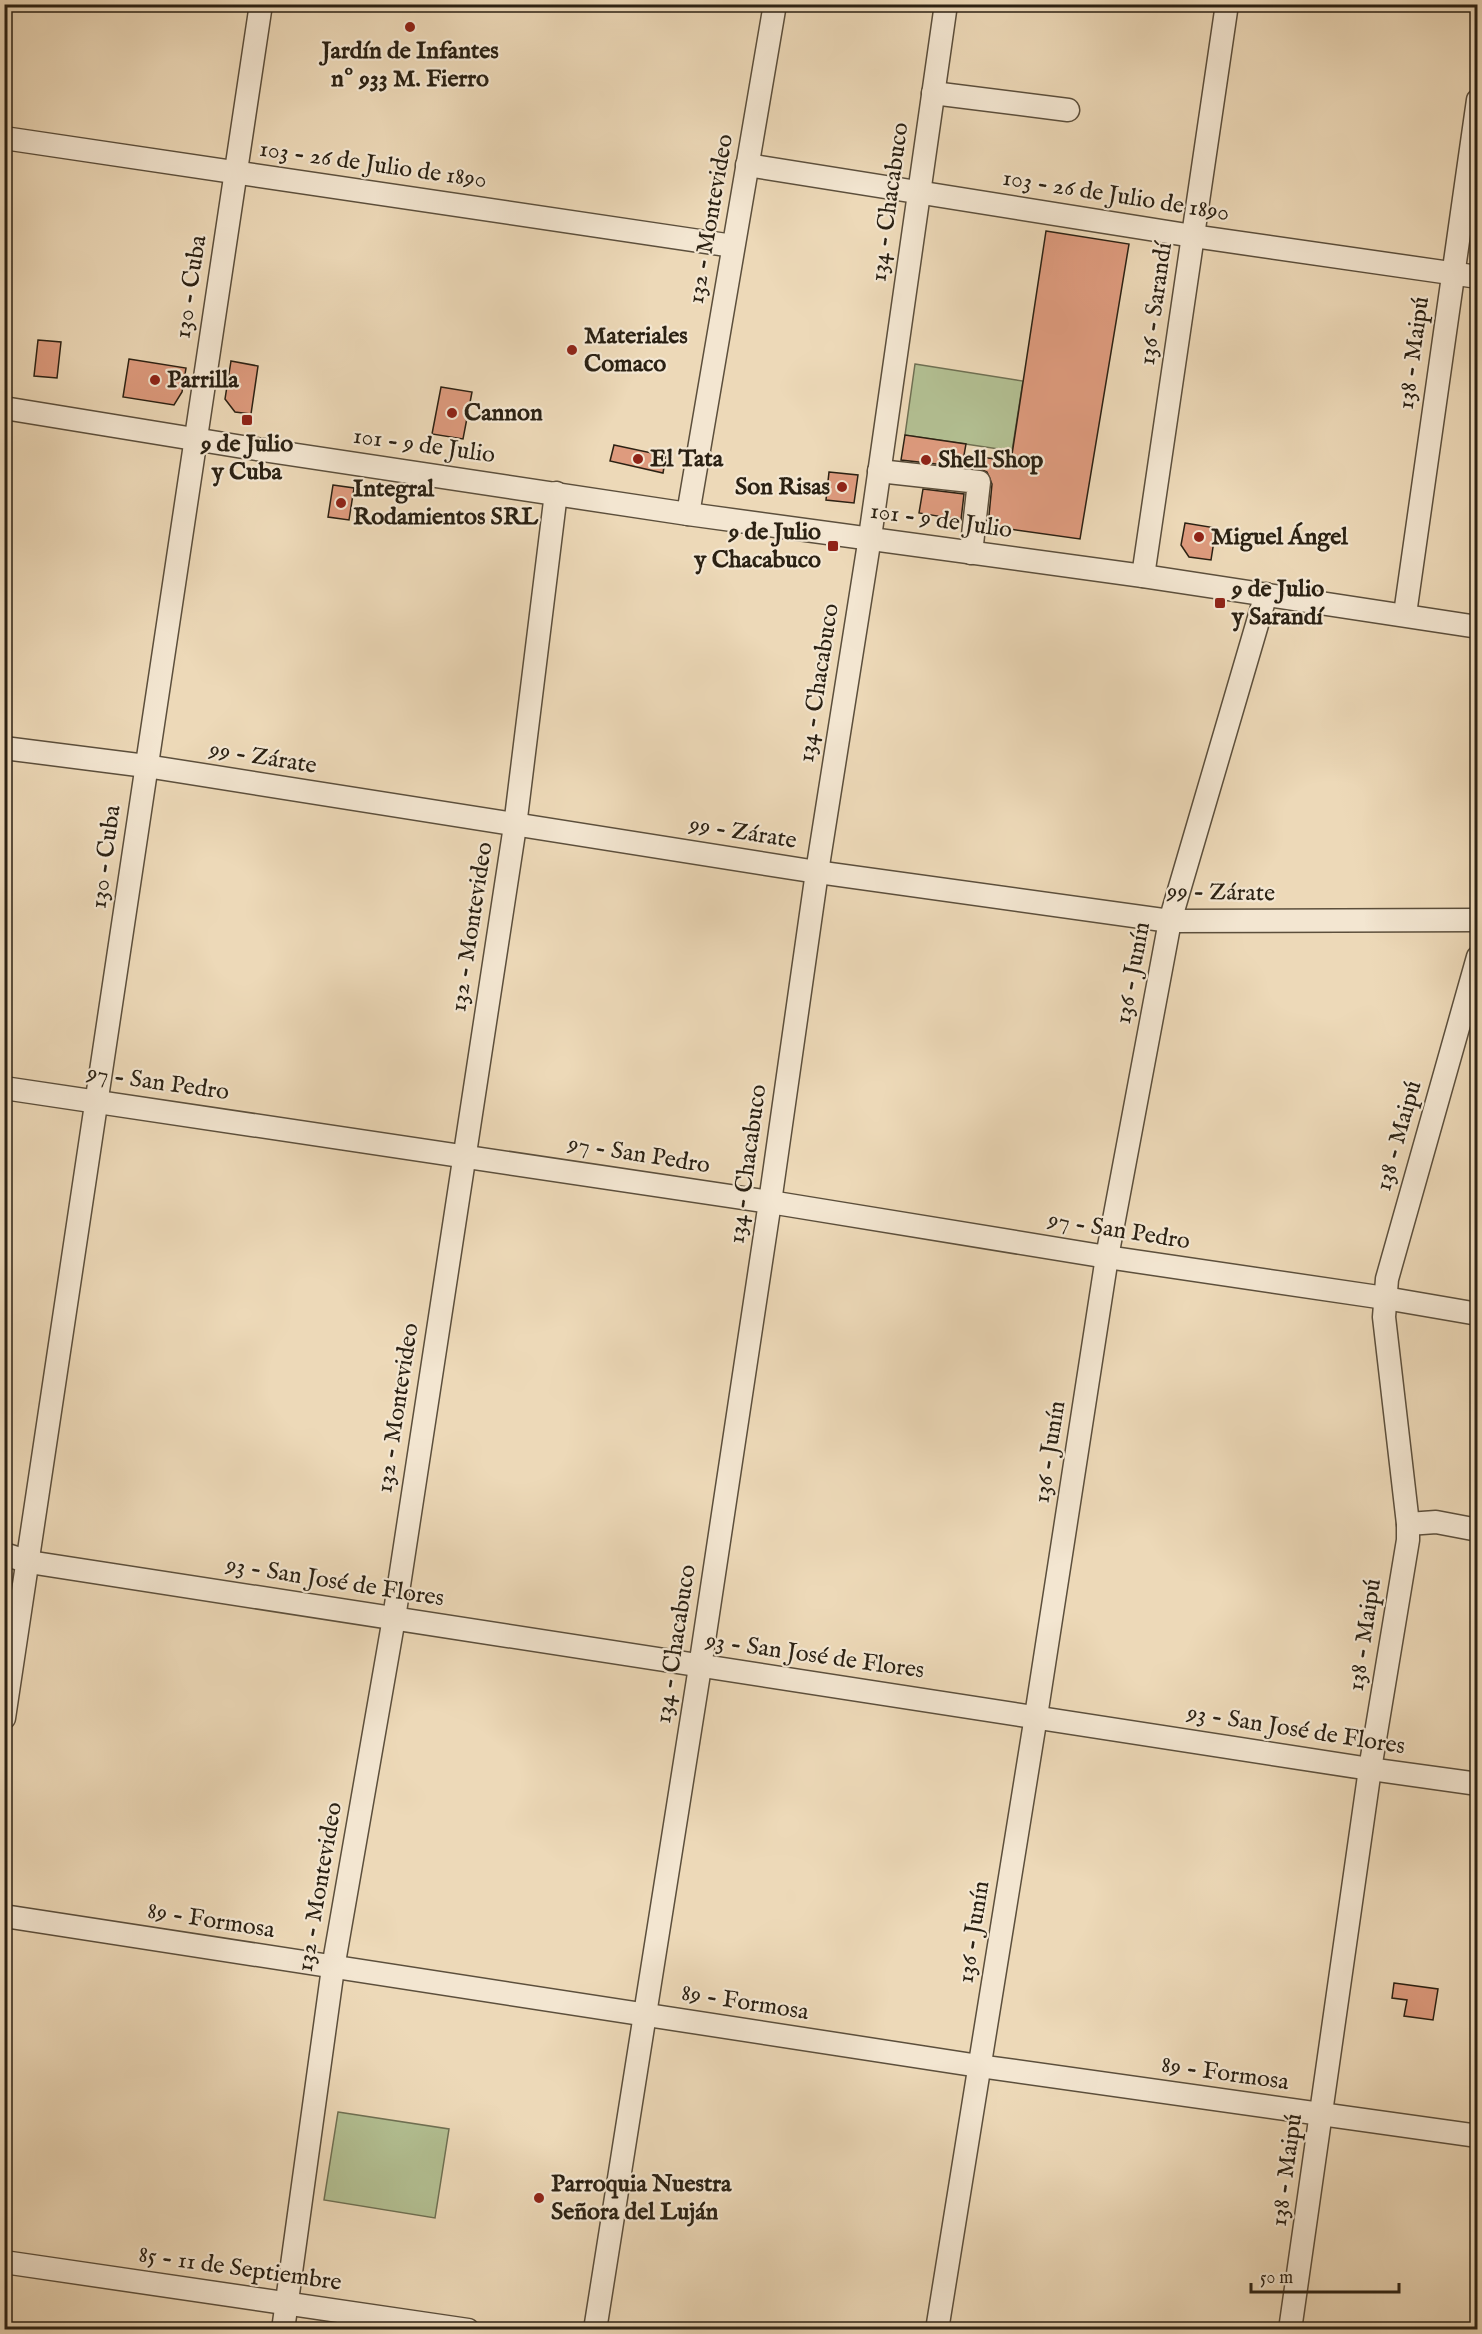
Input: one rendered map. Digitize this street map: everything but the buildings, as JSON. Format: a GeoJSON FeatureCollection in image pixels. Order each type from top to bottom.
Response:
{"type":"FeatureCollection","features":[{"type":"Feature","properties":{"kind":"street","name":"130 - Cuba"},"geometry":{"type":"LineString","coordinates":[[4,1718],[8,1665],[29,1562],[261,4]]}},
{"type":"Feature","properties":{"kind":"street","name":"132 - Montevideo"},"geometry":{"type":"LineString","coordinates":[[688,514],[775,4]]}},
{"type":"Feature","properties":{"kind":"street","name":"134 - Chacabuco"},"geometry":{"type":"LineString","coordinates":[[595,2330],[700,1667],[817,872],[870,537],[946,4]]}},
{"type":"Feature","properties":{"kind":"street","name":"136 - Sarandí"},"geometry":{"type":"LineString","coordinates":[[1143,576],[1227,4]]}},
{"type":"Feature","properties":{"kind":"street"},"geometry":{"type":"LineString","coordinates":[[933,93],[1068,110]]}},
{"type":"Feature","properties":{"kind":"street","name":"138 - Maipú"},"geometry":{"type":"LineString","coordinates":[[1405,614],[1478,100]]}},
{"type":"Feature","properties":{"kind":"street","name":"103 - 26 de Julio de 1890"},"geometry":{"type":"LineString","coordinates":[[4,138],[733,246]]}},
{"type":"Feature","properties":{"kind":"street","name":"103 - 26 de Julio de 1890"},"geometry":{"type":"LineString","coordinates":[[747,165],[1193,236],[1478,277]]}},
{"type":"Feature","properties":{"kind":"street","name":"101 - 9 de Julio"},"geometry":{"type":"LineString","coordinates":[[4,408],[688,514],[1143,576],[1405,614],[1478,627]]}},
{"type":"Feature","properties":{"kind":"street"},"geometry":{"type":"LineString","coordinates":[[879,471],[979,482],[971,553]]}},
{"type":"Feature","properties":{"kind":"street","name":"132 - Montevideo"},"geometry":{"type":"LineString","coordinates":[[283,2330],[333,1968],[394,1618],[515,826],[556,493]]}},
{"type":"Feature","properties":{"kind":"street","name":"136 - Junín"},"geometry":{"type":"LineString","coordinates":[[938,2330],[1107,1257],[1170,921],[1266,594]]}},
{"type":"Feature","properties":{"kind":"street","name":"99 - Zárate"},"geometry":{"type":"LineString","coordinates":[[4,748],[146,766],[817,872],[1170,921],[1478,920]]}},
{"type":"Feature","properties":{"kind":"street","name":"138 - Maipú"},"geometry":{"type":"LineString","coordinates":[[1290,2330],[1370,1769],[1408,1540],[1384,1317],[1385,1298],[1390,1265],[1478,957]]}},
{"type":"Feature","properties":{"kind":"street","name":"97 - San Pedro"},"geometry":{"type":"LineString","coordinates":[[4,1088],[770,1202],[1478,1314]]}},
{"type":"Feature","properties":{"kind":"street"},"geometry":{"type":"LineString","coordinates":[[1408,1524],[1436,1522],[1478,1530]]}},
{"type":"Feature","properties":{"kind":"street","name":"93 - San José de Flores"},"geometry":{"type":"LineString","coordinates":[[4,1554],[29,1562],[700,1667],[1478,1784]]}},
{"type":"Feature","properties":{"kind":"street","name":"89 - Formosa"},"geometry":{"type":"LineString","coordinates":[[4,1916],[980,2066],[1478,2136]]}},
{"type":"Feature","properties":{"kind":"street","name":"85 - 11 de Septiembre"},"geometry":{"type":"LineString","coordinates":[[4,2262],[468,2330]]}},
{"type":"Feature","properties":{"kind":"green space"},"geometry":{"type":"Polygon","coordinates":[[[915,364],[1023,381],[1012,451],[905,435],[915,364]]]}},
{"type":"Feature","properties":{"kind":"green space"},"geometry":{"type":"Polygon","coordinates":[[[338,2112],[449,2129],[435,2218],[324,2200],[338,2112]]]}},
{"type":"Feature","properties":{"kind":"place","name":"Jardín de Infantes nº 933 M. Fierro"},"geometry":{"type":"Point","coordinates":[410,27]}},
{"type":"Feature","properties":{"kind":"place","name":"Materiales Comaco"},"geometry":{"type":"Point","coordinates":[572,350]}},
{"type":"Feature","properties":{"kind":"place","name":"Parrilla"},"geometry":{"type":"Point","coordinates":[155,380]}},
{"type":"Feature","properties":{"kind":"place","name":"Cannon"},"geometry":{"type":"Point","coordinates":[452,413]}},
{"type":"Feature","properties":{"kind":"place","name":"9 de Julio y Cuba"},"geometry":{"type":"Point","coordinates":[247,420]}},
{"type":"Feature","properties":{"kind":"place","name":"El Tata"},"geometry":{"type":"Point","coordinates":[638,459]}},
{"type":"Feature","properties":{"kind":"place","name":"Shell Shop"},"geometry":{"type":"Point","coordinates":[926,460]}},
{"type":"Feature","properties":{"kind":"place","name":"Son Risas"},"geometry":{"type":"Point","coordinates":[842,487]}},
{"type":"Feature","properties":{"kind":"place","name":"Integral Rodamientos SRL"},"geometry":{"type":"Point","coordinates":[341,503]}},
{"type":"Feature","properties":{"kind":"place","name":"Miguel Ángel"},"geometry":{"type":"Point","coordinates":[1199,537]}},
{"type":"Feature","properties":{"kind":"place","name":"9 de Julio y Chacabuco"},"geometry":{"type":"Point","coordinates":[833,546]}},
{"type":"Feature","properties":{"kind":"place","name":"9 de Julio y Sarandí"},"geometry":{"type":"Point","coordinates":[1220,603]}},
{"type":"Feature","properties":{"kind":"place","name":"Parroquia Nuestra Señora del Luján"},"geometry":{"type":"Point","coordinates":[539,2198]}}]}
